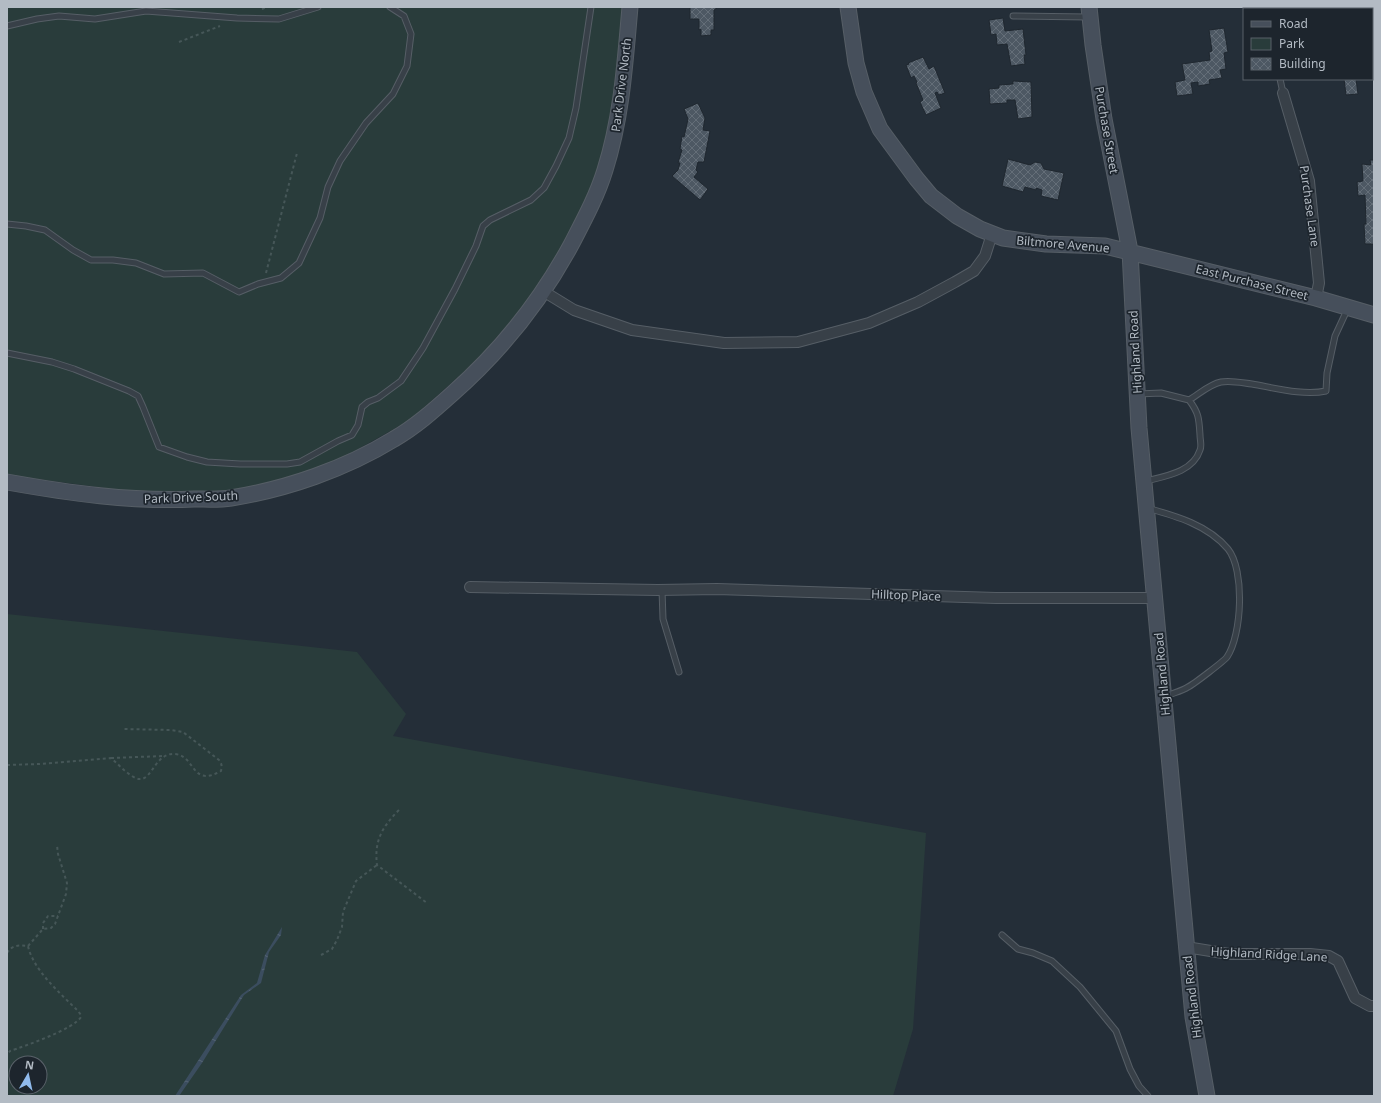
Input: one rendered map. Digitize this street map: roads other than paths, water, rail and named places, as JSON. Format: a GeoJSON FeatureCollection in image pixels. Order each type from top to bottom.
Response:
{"type":"FeatureCollection","features":[{"type":"Feature","properties":{"kind":"street","name":"Park Drive North"},"geometry":{"type":"LineString","coordinates":[[543,291],[558,268],[590,208],[605,172],[616,133],[623,90],[630,7]]}},
{"type":"Feature","properties":{"kind":"street","name":"Biltmore Avenue"},"geometry":{"type":"LineString","coordinates":[[848,7],[856,63],[864,92],[880,129],[931,196],[957,216],[980,229],[1003,238],[1046,244],[1105,246],[1130,252]]}},
{"type":"Feature","properties":{"kind":"street","name":"Purchase Street"},"geometry":{"type":"LineString","coordinates":[[1090,12],[1093,45],[1104,119],[1130,252]]}},
{"type":"Feature","properties":{"kind":"street","name":"Purchase Lane"},"geometry":{"type":"LineString","coordinates":[[1283,93],[1309,181],[1319,284],[1316,298]]}},
{"type":"Feature","properties":{"kind":"street"},"geometry":{"type":"LineString","coordinates":[[543,291],[574,310],[632,330],[724,343],[798,342],[869,323],[918,302],[955,282],[974,271],[985,256],[992,234]]}},
{"type":"Feature","properties":{"kind":"street","name":"East Purchase Street"},"geometry":{"type":"LineString","coordinates":[[1130,252],[1316,298],[1374,315]]}},
{"type":"Feature","properties":{"kind":"street","name":"Highland Road"},"geometry":{"type":"LineString","coordinates":[[1130,252],[1137,394],[1146,507],[1192,1017],[1208,1096]]}},
{"type":"Feature","properties":{"kind":"street","name":"Park Drive South"},"geometry":{"type":"LineString","coordinates":[[7,482],[67,493],[125,498],[185,500],[229,498],[275,489],[324,472],[356,459],[394,439],[429,414],[466,382],[500,348],[534,305],[543,291]]}},
{"type":"Feature","properties":{"kind":"street","name":"Hilltop Place"},"geometry":{"type":"LineString","coordinates":[[470,587],[660,590],[717,589],[996,598],[1155,598]]}},
{"type":"Feature","properties":{"kind":"street","name":"Highland Ridge Lane"},"geometry":{"type":"LineString","coordinates":[[1186,948],[1229,954],[1310,954],[1329,956],[1338,961],[1355,998],[1370,1006],[1374,1006]]}},
{"type":"Feature","properties":{"kind":"lane"},"geometry":{"type":"LineString","coordinates":[[7,26],[37,19],[59,16],[95,19],[146,11],[237,18],[279,19],[318,7]]}},
{"type":"Feature","properties":{"kind":"lane"},"geometry":{"type":"LineString","coordinates":[[7,224],[45,230],[73,250],[91,260],[113,260],[136,264],[164,274],[203,273],[239,292],[258,284],[281,278],[299,263],[320,218],[328,187],[340,161],[366,123],[393,94],[407,66],[411,34],[404,16],[390,7]]}},
{"type":"Feature","properties":{"kind":"lane"},"geometry":{"type":"LineString","coordinates":[[7,353],[52,362],[130,391],[138,396],[159,447],[194,459],[207,462],[240,464],[287,464],[300,462],[352,434],[358,425],[362,407],[368,402],[378,398],[401,381],[423,348],[455,289],[484,226],[490,220],[531,200],[544,188],[569,138],[576,108],[591,7]]}},
{"type":"Feature","properties":{"kind":"lane"},"geometry":{"type":"LineString","coordinates":[[1014,16],[1090,12]]}},
{"type":"Feature","properties":{"kind":"lane"},"geometry":{"type":"LineString","coordinates":[[1280,80],[1283,93]]}},
{"type":"Feature","properties":{"kind":"lane"},"geometry":{"type":"LineString","coordinates":[[1189,400],[1221,382],[1237,382],[1316,393],[1326,391],[1327,373],[1335,336],[1348,307]]}},
{"type":"Feature","properties":{"kind":"lane"},"geometry":{"type":"LineString","coordinates":[[1137,394],[1161,393],[1189,400],[1198,412],[1200,431],[1201,449],[1195,462],[1172,475],[1144,481]]}},
{"type":"Feature","properties":{"kind":"lane"},"geometry":{"type":"LineString","coordinates":[[1146,507],[1172,515],[1211,533],[1229,550],[1238,574],[1240,600],[1238,630],[1227,658],[1188,687],[1164,696]]}},
{"type":"Feature","properties":{"kind":"lane"},"geometry":{"type":"LineString","coordinates":[[660,590],[663,619],[679,672]]}},
{"type":"Feature","properties":{"kind":"lane"},"geometry":{"type":"LineString","coordinates":[[1002,935],[1018,949],[1033,953],[1052,961],[1080,987],[1116,1031],[1130,1069],[1139,1086],[1148,1096]]}},
{"type":"Feature","properties":{"kind":"water"},"geometry":{"type":"Polygon","coordinates":[[[282,927],[281,935],[269,952],[261,983],[244,995],[202,1063],[179,1096],[175,1096],[241,995],[257,983],[265,955],[282,927]]]}}]}
